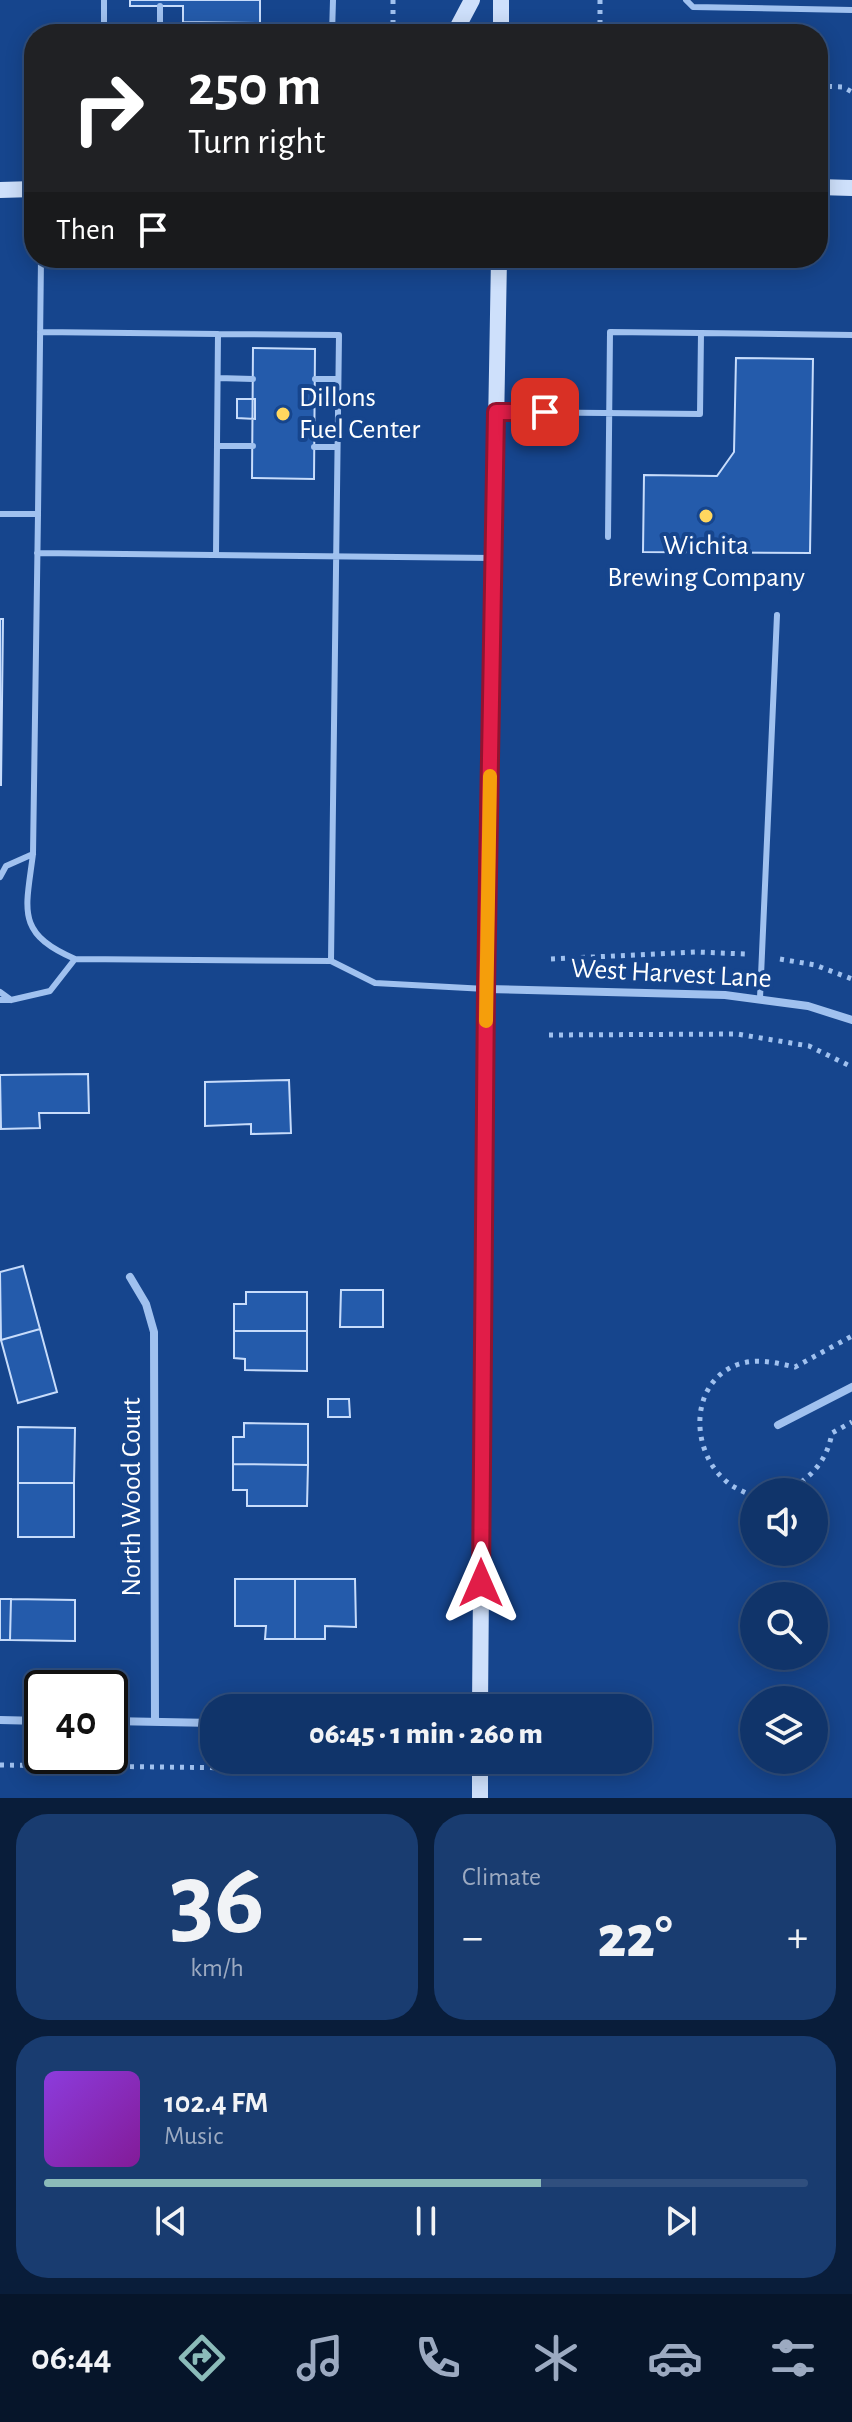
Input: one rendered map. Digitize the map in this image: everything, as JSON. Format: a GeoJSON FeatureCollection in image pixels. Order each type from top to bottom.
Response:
{"type":"FeatureCollection","features":[{"type":"Feature","properties":{"kind":"street"},"geometry":{"type":"LineString","coordinates":[[459,24],[472,0]]}},
{"type":"Feature","properties":{"kind":"street"},"geometry":{"type":"LineString","coordinates":[[501,0],[501,24]]}},
{"type":"Feature","properties":{"kind":"street"},"geometry":{"type":"LineString","coordinates":[[828,187],[852,188]]}},
{"type":"Feature","properties":{"kind":"street"},"geometry":{"type":"LineString","coordinates":[[0,190],[24,189]]}},
{"type":"Feature","properties":{"kind":"street"},"geometry":{"type":"LineString","coordinates":[[480,1694],[486,989],[499,268]]}},
{"type":"Feature","properties":{"kind":"street","name":"West Harvest Lane"},"geometry":{"type":"LineString","coordinates":[[486,989],[760,998],[808,1006],[852,1020]]}},
{"type":"Feature","properties":{"kind":"street","name":"North Wood Court"},"geometry":{"type":"LineString","coordinates":[[130,1277],[146,1304],[154,1332],[155,1722]]}},
{"type":"Feature","properties":{"kind":"street"},"geometry":{"type":"LineString","coordinates":[[778,1425],[852,1387]]}},
{"type":"Feature","properties":{"kind":"street"},"geometry":{"type":"LineString","coordinates":[[0,1720],[24,1721]]}},
{"type":"Feature","properties":{"kind":"street"},"geometry":{"type":"LineString","coordinates":[[128,1721],[200,1723]]}},
{"type":"Feature","properties":{"kind":"street"},"geometry":{"type":"LineString","coordinates":[[480,1774],[480,1798]]}},
{"type":"Feature","properties":{"kind":"lane"},"geometry":{"type":"LineString","coordinates":[[104,0],[104,24]]}},
{"type":"Feature","properties":{"kind":"lane"},"geometry":{"type":"LineString","coordinates":[[332,24],[333,0]]}},
{"type":"Feature","properties":{"kind":"lane"},"geometry":{"type":"LineString","coordinates":[[686,0],[693,7],[852,10]]}},
{"type":"Feature","properties":{"kind":"lane"},"geometry":{"type":"LineString","coordinates":[[160,6],[160,24]]}},
{"type":"Feature","properties":{"kind":"lane"},"geometry":{"type":"LineString","coordinates":[[41,268],[33,854],[27,905],[32,930],[51,949],[75,959],[331,961],[375,983],[486,989]]}},
{"type":"Feature","properties":{"kind":"lane"},"geometry":{"type":"LineString","coordinates":[[40,332],[339,335],[331,961]]}},
{"type":"Feature","properties":{"kind":"lane"},"geometry":{"type":"LineString","coordinates":[[608,537],[610,332],[852,335]]}},
{"type":"Feature","properties":{"kind":"lane"},"geometry":{"type":"LineString","coordinates":[[496,412],[700,414],[701,333]]}},
{"type":"Feature","properties":{"kind":"lane"},"geometry":{"type":"LineString","coordinates":[[216,555],[218,334]]}},
{"type":"Feature","properties":{"kind":"lane"},"geometry":{"type":"LineString","coordinates":[[218,378],[253,379]]}},
{"type":"Feature","properties":{"kind":"lane"},"geometry":{"type":"LineString","coordinates":[[315,379],[338,379]]}},
{"type":"Feature","properties":{"kind":"lane"},"geometry":{"type":"LineString","coordinates":[[217,446],[253,446]]}},
{"type":"Feature","properties":{"kind":"lane"},"geometry":{"type":"LineString","coordinates":[[314,447],[337,447]]}},
{"type":"Feature","properties":{"kind":"lane"},"geometry":{"type":"LineString","coordinates":[[0,514],[38,514]]}},
{"type":"Feature","properties":{"kind":"lane"},"geometry":{"type":"LineString","coordinates":[[37,553],[493,558]]}},
{"type":"Feature","properties":{"kind":"lane"},"geometry":{"type":"LineString","coordinates":[[760,998],[777,615]]}},
{"type":"Feature","properties":{"kind":"lane"},"geometry":{"type":"LineString","coordinates":[[0,877],[6,866],[33,854]]}},
{"type":"Feature","properties":{"kind":"lane"},"geometry":{"type":"LineString","coordinates":[[0,1000],[50,991],[75,959]]}},
{"type":"Feature","properties":{"kind":"lane"},"geometry":{"type":"LineString","coordinates":[[0,992],[11,1000]]}},
{"type":"Feature","properties":{"kind":"path"},"geometry":{"type":"LineString","coordinates":[[393,0],[393,24]]}},
{"type":"Feature","properties":{"kind":"path"},"geometry":{"type":"LineString","coordinates":[[600,0],[600,24]]}},
{"type":"Feature","properties":{"kind":"path"},"geometry":{"type":"LineString","coordinates":[[828,86],[843,87],[852,92]]}},
{"type":"Feature","properties":{"kind":"path"},"geometry":{"type":"LineString","coordinates":[[551,959],[697,952],[762,956],[815,965],[852,979]]}},
{"type":"Feature","properties":{"kind":"path"},"geometry":{"type":"LineString","coordinates":[[549,1035],[737,1034],[809,1046],[852,1067]]}},
{"type":"Feature","properties":{"kind":"path"},"geometry":{"type":"LineString","coordinates":[[740,1489],[727,1482],[702,1445],[698,1423],[702,1402],[714,1381],[739,1364],[766,1361],[795,1367],[852,1336]]}},
{"type":"Feature","properties":{"kind":"path"},"geometry":{"type":"LineString","coordinates":[[807,1478],[818,1468],[829,1448],[832,1433],[852,1422]]}},
{"type":"Feature","properties":{"kind":"path"},"geometry":{"type":"LineString","coordinates":[[0,1765],[200,1768]]}},
{"type":"Feature","properties":{"kind":"building"},"geometry":{"type":"Polygon","coordinates":[[[130,0],[260,0],[260,23],[183,22],[183,6],[130,6],[130,0]]]}},
{"type":"Feature","properties":{"kind":"building"},"geometry":{"type":"Polygon","coordinates":[[[253,348],[315,349],[314,479],[252,478],[253,348]]]}},
{"type":"Feature","properties":{"kind":"building"},"geometry":{"type":"Polygon","coordinates":[[[736,358],[813,359],[810,553],[643,552],[644,475],[717,476],[734,452],[736,358]]]}},
{"type":"Feature","properties":{"kind":"building"},"geometry":{"type":"Polygon","coordinates":[[[237,399],[255,399],[255,419],[237,418],[237,399]]]}},
{"type":"Feature","properties":{"kind":"building"},"geometry":{"type":"Polygon","coordinates":[[[0,619],[3,619],[1,785],[0,785],[0,619]]]}},
{"type":"Feature","properties":{"kind":"building"},"geometry":{"type":"Polygon","coordinates":[[[88,1074],[89,1113],[39,1113],[40,1128],[1,1129],[0,1075],[88,1074]]]}},
{"type":"Feature","properties":{"kind":"building"},"geometry":{"type":"Polygon","coordinates":[[[289,1080],[291,1133],[251,1134],[251,1124],[205,1126],[205,1082],[289,1080]]]}},
{"type":"Feature","properties":{"kind":"building"},"geometry":{"type":"Polygon","coordinates":[[[23,1266],[40,1329],[1,1340],[0,1272],[23,1266]]]}},
{"type":"Feature","properties":{"kind":"building"},"geometry":{"type":"Polygon","coordinates":[[[341,1290],[383,1290],[383,1327],[340,1327],[341,1290]]]}},
{"type":"Feature","properties":{"kind":"building"},"geometry":{"type":"Polygon","coordinates":[[[246,1292],[307,1292],[307,1331],[234,1331],[234,1304],[246,1304],[246,1292]]]}},
{"type":"Feature","properties":{"kind":"building"},"geometry":{"type":"Polygon","coordinates":[[[40,1329],[57,1392],[18,1403],[1,1340],[40,1329]]]}},
{"type":"Feature","properties":{"kind":"building"},"geometry":{"type":"Polygon","coordinates":[[[234,1331],[307,1331],[307,1371],[245,1370],[245,1359],[234,1358],[234,1331]]]}},
{"type":"Feature","properties":{"kind":"building"},"geometry":{"type":"Polygon","coordinates":[[[328,1399],[349,1399],[350,1417],[328,1417],[328,1399]]]}},
{"type":"Feature","properties":{"kind":"building"},"geometry":{"type":"Polygon","coordinates":[[[244,1423],[308,1424],[308,1465],[233,1464],[233,1437],[244,1437],[244,1423]]]}},
{"type":"Feature","properties":{"kind":"building"},"geometry":{"type":"Polygon","coordinates":[[[18,1427],[75,1428],[74,1483],[18,1483],[18,1427]]]}},
{"type":"Feature","properties":{"kind":"building"},"geometry":{"type":"Polygon","coordinates":[[[233,1464],[308,1465],[307,1506],[247,1506],[247,1490],[233,1490],[233,1464]]]}},
{"type":"Feature","properties":{"kind":"building"},"geometry":{"type":"Polygon","coordinates":[[[18,1483],[74,1483],[74,1537],[18,1537],[18,1483]]]}},
{"type":"Feature","properties":{"kind":"building"},"geometry":{"type":"Polygon","coordinates":[[[235,1579],[295,1579],[295,1639],[265,1639],[266,1626],[235,1626],[235,1579]]]}},
{"type":"Feature","properties":{"kind":"building"},"geometry":{"type":"Polygon","coordinates":[[[295,1579],[355,1579],[356,1627],[325,1626],[325,1639],[295,1639],[295,1579]]]}},
{"type":"Feature","properties":{"kind":"building"},"geometry":{"type":"Polygon","coordinates":[[[0,1599],[11,1599],[10,1640],[0,1640],[0,1599]]]}},
{"type":"Feature","properties":{"kind":"building"},"geometry":{"type":"Polygon","coordinates":[[[11,1599],[75,1600],[75,1641],[10,1640],[11,1599]]]}},
{"type":"Feature","properties":{"kind":"slow traffic"},"geometry":{"type":"LineString","coordinates":[[486,1021],[490,776]]}},
{"type":"Feature","properties":{"kind":"place","name":"Dillons Fuel Center"},"geometry":{"type":"Point","coordinates":[283,414]}},
{"type":"Feature","properties":{"kind":"place","name":"Wichita Brewing Company"},"geometry":{"type":"Point","coordinates":[706,516]}},
{"type":"Feature","properties":{"kind":"route"},"geometry":{"type":"LineString","coordinates":[[481,1583],[486,989],[496,412],[545,412]]}}]}
